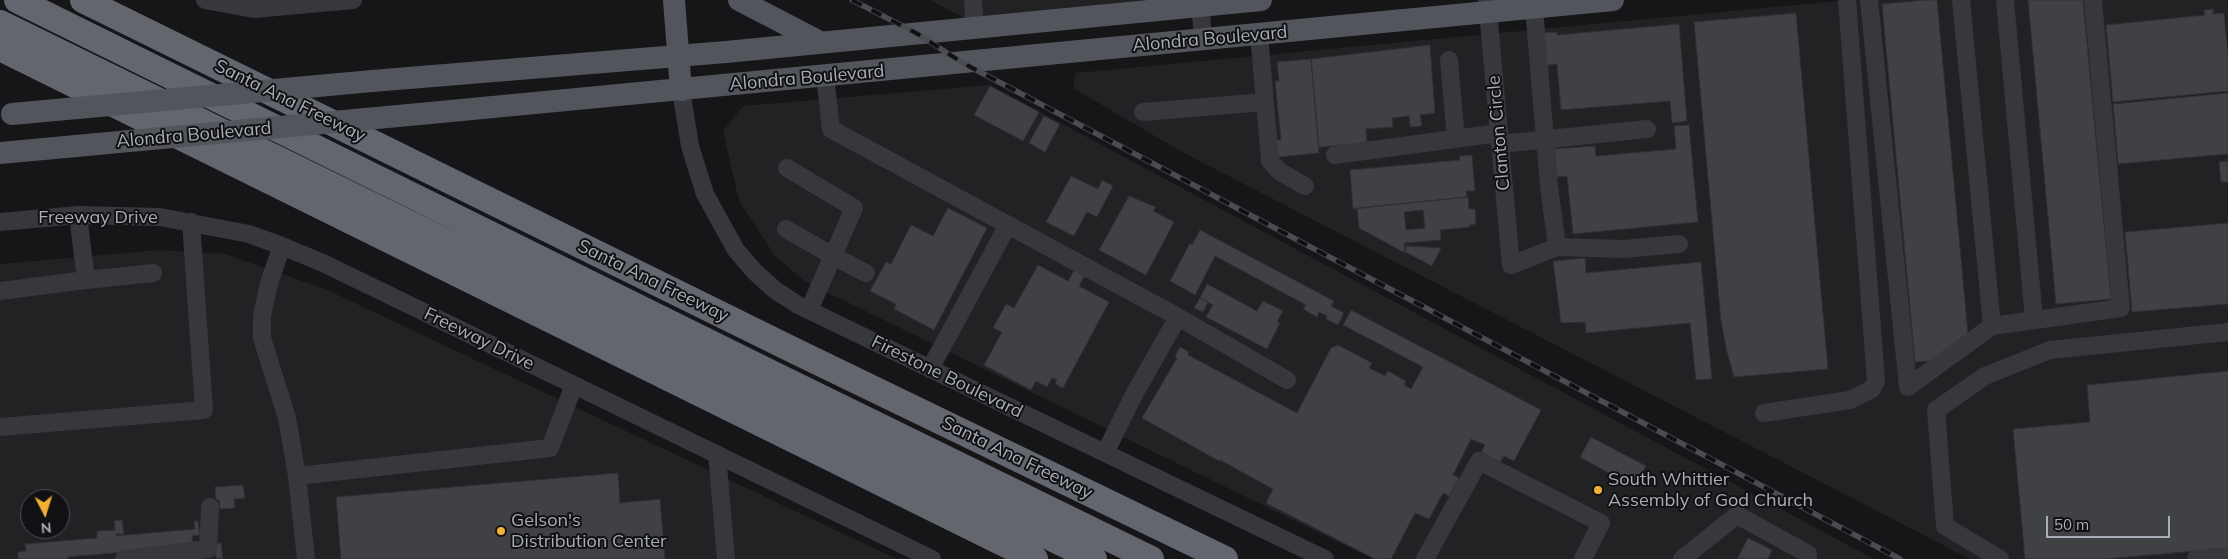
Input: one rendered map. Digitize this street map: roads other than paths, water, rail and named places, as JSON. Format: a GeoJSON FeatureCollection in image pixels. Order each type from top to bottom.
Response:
{"type":"FeatureCollection","features":[{"type":"Feature","properties":{"kind":"highway"},"geometry":{"type":"LineString","coordinates":[[18,0],[778,377],[1151,559]]}},
{"type":"Feature","properties":{"kind":"highway","name":"Santa Ana Freeway"},"geometry":{"type":"LineString","coordinates":[[83,0],[795,351],[1225,559]]}},
{"type":"Feature","properties":{"kind":"highway"},"geometry":{"type":"LineString","coordinates":[[0,23],[1094,559]]}},
{"type":"Feature","properties":{"kind":"highway"},"geometry":{"type":"LineString","coordinates":[[0,48],[1035,559]]}},
{"type":"Feature","properties":{"kind":"highway"},"geometry":{"type":"LineString","coordinates":[[0,56],[32,65]]}},
{"type":"Feature","properties":{"kind":"main road"},"geometry":{"type":"LineString","coordinates":[[674,0],[681,90]]}},
{"type":"Feature","properties":{"kind":"main road"},"geometry":{"type":"LineString","coordinates":[[739,0],[820,42]]}},
{"type":"Feature","properties":{"kind":"main road","name":"Alondra Boulevard"},"geometry":{"type":"LineString","coordinates":[[6,114],[975,28],[1200,3],[1261,0]]}},
{"type":"Feature","properties":{"kind":"main road","name":"Alondra Boulevard"},"geometry":{"type":"LineString","coordinates":[[0,153],[1203,40],[1488,6],[1534,8],[1613,0]]}},
{"type":"Feature","properties":{"kind":"street"},"geometry":{"type":"LineString","coordinates":[[205,0],[254,9],[353,0]]}},
{"type":"Feature","properties":{"kind":"street"},"geometry":{"type":"LineString","coordinates":[[973,0],[975,28]]}},
{"type":"Feature","properties":{"kind":"street"},"geometry":{"type":"LineString","coordinates":[[1764,413],[1850,400],[1872,389],[1876,381],[1847,0]]}},
{"type":"Feature","properties":{"kind":"street"},"geometry":{"type":"LineString","coordinates":[[1869,0],[1908,387],[1992,326],[2121,308],[2093,0]]}},
{"type":"Feature","properties":{"kind":"street"},"geometry":{"type":"LineString","coordinates":[[1961,0],[1992,326]]}},
{"type":"Feature","properties":{"kind":"street"},"geometry":{"type":"LineString","coordinates":[[2005,0],[2034,319]]}},
{"type":"Feature","properties":{"kind":"street"},"geometry":{"type":"LineString","coordinates":[[1200,3],[1203,40]]}},
{"type":"Feature","properties":{"kind":"street","name":"Clanton Circle"},"geometry":{"type":"LineString","coordinates":[[1488,6],[1511,265],[1557,247]]}},
{"type":"Feature","properties":{"kind":"street"},"geometry":{"type":"LineString","coordinates":[[1534,8],[1545,139],[1557,247],[1624,249],[1679,244]]}},
{"type":"Feature","properties":{"kind":"street"},"geometry":{"type":"LineString","coordinates":[[1259,34],[1270,161],[1279,171],[1306,186]]}},
{"type":"Feature","properties":{"kind":"street"},"geometry":{"type":"LineString","coordinates":[[1449,60],[1456,139]]}},
{"type":"Feature","properties":{"kind":"street"},"geometry":{"type":"LineString","coordinates":[[825,76],[831,129],[1178,317],[1287,380]]}},
{"type":"Feature","properties":{"kind":"street","name":"Firestone Boulevard"},"geometry":{"type":"LineString","coordinates":[[681,90],[694,162],[705,194],[736,250],[775,290],[809,310],[1325,559]]}},
{"type":"Feature","properties":{"kind":"street"},"geometry":{"type":"LineString","coordinates":[[1143,112],[1265,102]]}},
{"type":"Feature","properties":{"kind":"street"},"geometry":{"type":"LineString","coordinates":[[1335,155],[1456,139],[1545,139],[1647,129]]}},
{"type":"Feature","properties":{"kind":"street"},"geometry":{"type":"LineString","coordinates":[[787,168],[854,208],[809,310]]}},
{"type":"Feature","properties":{"kind":"street"},"geometry":{"type":"LineString","coordinates":[[78,214],[86,280]]}},
{"type":"Feature","properties":{"kind":"street","name":"Freeway Drive"},"geometry":{"type":"LineString","coordinates":[[0,222],[78,214],[135,215],[191,222],[249,234],[323,264],[932,559]]}},
{"type":"Feature","properties":{"kind":"street"},"geometry":{"type":"LineString","coordinates":[[0,427],[204,410],[191,222]]}},
{"type":"Feature","properties":{"kind":"street"},"geometry":{"type":"LineString","coordinates":[[930,368],[1008,225]]}},
{"type":"Feature","properties":{"kind":"street"},"geometry":{"type":"LineString","coordinates":[[786,229],[866,273]]}},
{"type":"Feature","properties":{"kind":"street"},"geometry":{"type":"LineString","coordinates":[[282,246],[265,300],[262,316],[262,338],[287,418],[306,559]]}},
{"type":"Feature","properties":{"kind":"street"},"geometry":{"type":"LineString","coordinates":[[0,291],[153,274]]}},
{"type":"Feature","properties":{"kind":"street"},"geometry":{"type":"LineString","coordinates":[[1104,453],[1137,389],[1178,317]]}},
{"type":"Feature","properties":{"kind":"street"},"geometry":{"type":"LineString","coordinates":[[2000,559],[1945,526],[1936,410],[1986,376],[2050,350],[2228,332]]}},
{"type":"Feature","properties":{"kind":"street"},"geometry":{"type":"LineString","coordinates":[[296,476],[550,448],[574,385]]}},
{"type":"Feature","properties":{"kind":"street"},"geometry":{"type":"LineString","coordinates":[[717,454],[726,559]]}},
{"type":"Feature","properties":{"kind":"street"},"geometry":{"type":"LineString","coordinates":[[1425,559],[1479,461],[1601,523],[1583,559]]}},
{"type":"Feature","properties":{"kind":"street"},"geometry":{"type":"LineString","coordinates":[[124,559],[208,549],[210,507]]}},
{"type":"Feature","properties":{"kind":"street"},"geometry":{"type":"LineString","coordinates":[[1682,559],[1737,515],[1808,554],[1808,559]]}},
{"type":"Feature","properties":{"kind":"street"},"geometry":{"type":"LineString","coordinates":[[2196,559],[2228,556]]}},
{"type":"Feature","properties":{"kind":"railway"},"geometry":{"type":"LineString","coordinates":[[852,0],[916,33],[963,63],[1900,559]]}},
{"type":"Feature","properties":{"kind":"place","name":"South Whittier Assembly of God Church"},"geometry":{"type":"Point","coordinates":[1598,490]}},
{"type":"Feature","properties":{"kind":"place","name":"Gelson's Distribution Center"},"geometry":{"type":"Point","coordinates":[501,531]}}]}
